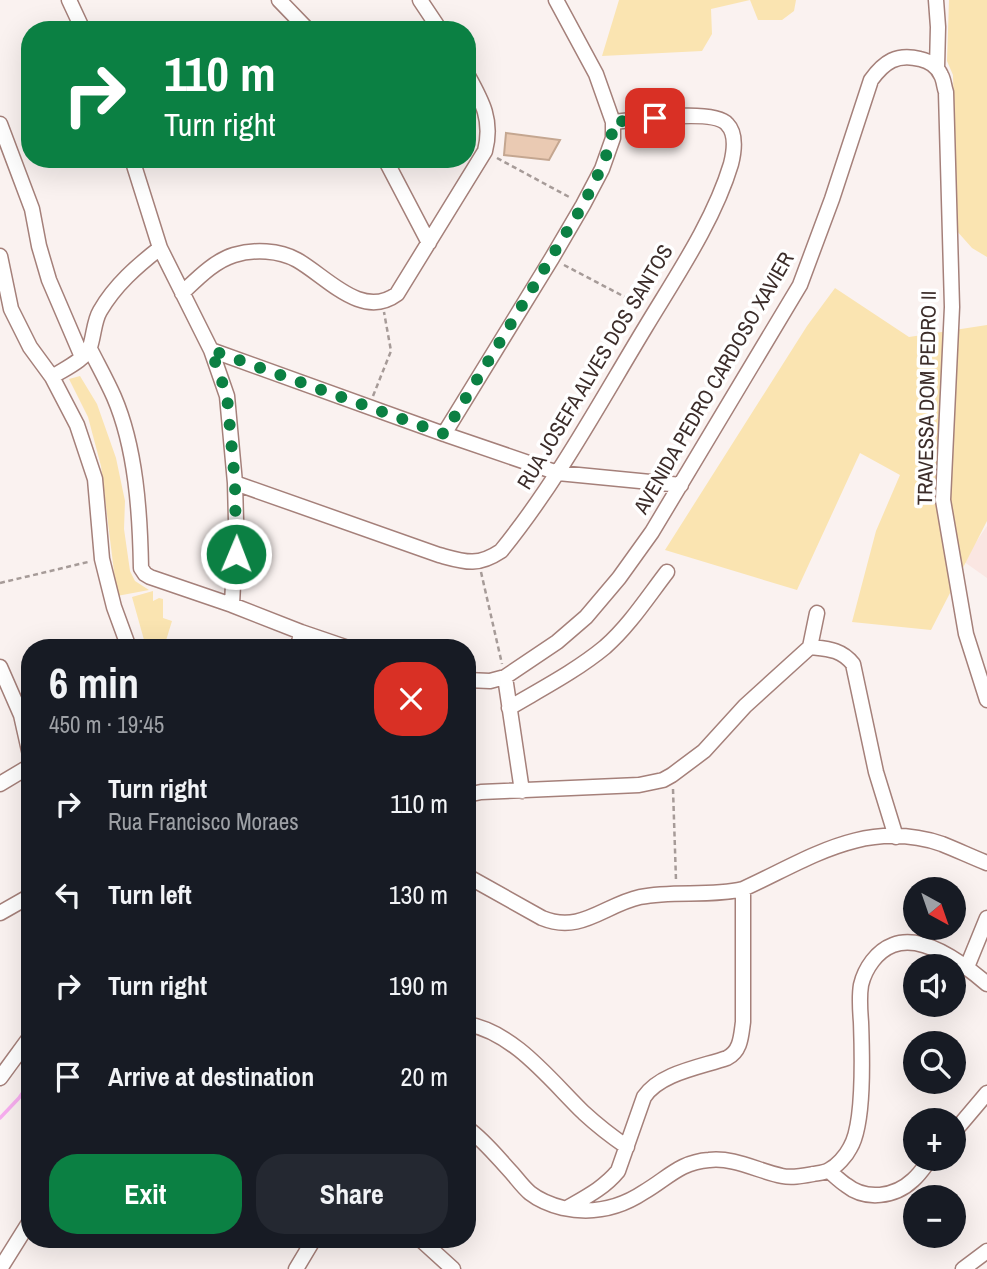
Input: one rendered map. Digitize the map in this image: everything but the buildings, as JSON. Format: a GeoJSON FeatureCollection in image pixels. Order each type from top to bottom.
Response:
{"type":"FeatureCollection","features":[{"type":"Feature","properties":{"kind":"street"},"geometry":{"type":"LineString","coordinates":[[69,0],[79,21]]}},
{"type":"Feature","properties":{"kind":"street"},"geometry":{"type":"LineString","coordinates":[[279,0],[299,21]]}},
{"type":"Feature","properties":{"kind":"street"},"geometry":{"type":"LineString","coordinates":[[420,0],[434,21]]}},
{"type":"Feature","properties":{"kind":"street"},"geometry":{"type":"LineString","coordinates":[[444,434],[583,205],[613,138],[613,122],[596,74],[556,0]]}},
{"type":"Feature","properties":{"kind":"street"},"geometry":{"type":"LineString","coordinates":[[936,0],[937,68]]}},
{"type":"Feature","properties":{"kind":"street","name":"AVENIDA PEDRO CARDOSO XAVIER"},"geometry":{"type":"LineString","coordinates":[[476,680],[490,681],[505,677],[556,642],[586,617],[619,578],[646,542],[800,285],[828,211],[871,80],[879,69],[903,56],[929,61],[937,68]]}},
{"type":"Feature","properties":{"kind":"street","name":"TRAVESSA DOM PEDRO II"},"geometry":{"type":"LineString","coordinates":[[937,68],[946,92],[952,307],[943,500],[966,634],[987,700]]}},
{"type":"Feature","properties":{"kind":"street"},"geometry":{"type":"LineString","coordinates":[[476,89],[481,97],[489,128],[485,151],[476,166]]}},
{"type":"Feature","properties":{"kind":"street","name":"RUA JOSEFA ALVES DOS SANTOS"},"geometry":{"type":"LineString","coordinates":[[479,562],[501,551],[558,473],[716,204],[731,163],[734,147],[732,131],[726,122],[715,117],[676,116],[613,122]]}},
{"type":"Feature","properties":{"kind":"street"},"geometry":{"type":"LineString","coordinates":[[0,124],[32,209],[49,280],[86,353],[115,398],[131,458],[138,503],[141,568],[150,578],[322,639]]}},
{"type":"Feature","properties":{"kind":"street"},"geometry":{"type":"LineString","coordinates":[[135,168],[160,248],[211,350],[227,396],[235,483],[236,532],[232,605]]}},
{"type":"Feature","properties":{"kind":"street"},"geometry":{"type":"LineString","coordinates":[[390,168],[429,243]]}},
{"type":"Feature","properties":{"kind":"street"},"geometry":{"type":"LineString","coordinates":[[182,293],[200,276],[232,255],[254,251],[296,259],[346,294],[360,300],[382,302],[397,294],[475,168]]}},
{"type":"Feature","properties":{"kind":"street"},"geometry":{"type":"LineString","coordinates":[[52,377],[86,353],[99,313],[116,289],[160,248]]}},
{"type":"Feature","properties":{"kind":"street"},"geometry":{"type":"LineString","coordinates":[[0,256],[11,309],[30,347],[52,377],[77,425],[95,480],[102,559],[114,607],[126,639]]}},
{"type":"Feature","properties":{"kind":"street"},"geometry":{"type":"LineString","coordinates":[[211,350],[558,473],[681,485]]}},
{"type":"Feature","properties":{"kind":"street"},"geometry":{"type":"LineString","coordinates":[[235,483],[439,555],[479,562]]}},
{"type":"Feature","properties":{"kind":"street"},"geometry":{"type":"LineString","coordinates":[[509,708],[605,647],[625,627],[667,572]]}},
{"type":"Feature","properties":{"kind":"street"},"geometry":{"type":"LineString","coordinates":[[476,793],[639,785],[663,780],[704,751],[745,706],[810,648],[817,613]]}},
{"type":"Feature","properties":{"kind":"street"},"geometry":{"type":"LineString","coordinates":[[300,639],[301,632]]}},
{"type":"Feature","properties":{"kind":"street"},"geometry":{"type":"LineString","coordinates":[[810,648],[836,650],[853,664],[876,772],[896,837]]}},
{"type":"Feature","properties":{"kind":"street"},"geometry":{"type":"LineString","coordinates":[[0,667],[21,715]]}},
{"type":"Feature","properties":{"kind":"street"},"geometry":{"type":"LineString","coordinates":[[505,677],[522,791]]}},
{"type":"Feature","properties":{"kind":"street"},"geometry":{"type":"LineString","coordinates":[[0,784],[21,771]]}},
{"type":"Feature","properties":{"kind":"street"},"geometry":{"type":"LineString","coordinates":[[476,881],[542,918],[565,924],[588,918],[640,897],[743,889],[833,847],[872,836],[920,839],[941,844],[987,863]]}},
{"type":"Feature","properties":{"kind":"street"},"geometry":{"type":"LineString","coordinates":[[566,1208],[594,1193],[618,1171],[649,1089],[667,1077],[731,1056],[737,1049],[743,1022],[743,889]]}},
{"type":"Feature","properties":{"kind":"street"},"geometry":{"type":"LineString","coordinates":[[0,914],[21,901]]}},
{"type":"Feature","properties":{"kind":"street"},"geometry":{"type":"LineString","coordinates":[[967,967],[987,918]]}},
{"type":"Feature","properties":{"kind":"street"},"geometry":{"type":"LineString","coordinates":[[476,1134],[529,1192],[546,1203],[566,1208],[601,1210],[626,1203],[683,1166],[696,1161],[717,1159],[782,1176],[799,1177],[828,1171],[850,1148],[858,1124],[862,1048],[861,987],[869,965],[887,947],[895,943],[911,942],[929,947],[967,967],[987,984]]}},
{"type":"Feature","properties":{"kind":"street"},"geometry":{"type":"LineString","coordinates":[[476,1025],[502,1037],[517,1048],[585,1114],[627,1147]]}},
{"type":"Feature","properties":{"kind":"street"},"geometry":{"type":"LineString","coordinates":[[0,1077],[21,1049]]}},
{"type":"Feature","properties":{"kind":"street"},"geometry":{"type":"LineString","coordinates":[[966,1118],[987,1093]]}},
{"type":"Feature","properties":{"kind":"street"},"geometry":{"type":"LineString","coordinates":[[828,1171],[847,1187],[862,1194],[876,1196],[901,1189],[920,1171]]}},
{"type":"Feature","properties":{"kind":"street"},"geometry":{"type":"LineString","coordinates":[[0,1269],[21,1235]]}},
{"type":"Feature","properties":{"kind":"street"},"geometry":{"type":"LineString","coordinates":[[296,1269],[309,1248]]}},
{"type":"Feature","properties":{"kind":"street"},"geometry":{"type":"LineString","coordinates":[[430,1248],[453,1269]]}},
{"type":"Feature","properties":{"kind":"street"},"geometry":{"type":"LineString","coordinates":[[963,1269],[987,1251]]}},
{"type":"Feature","properties":{"kind":"path"},"geometry":{"type":"LineString","coordinates":[[485,151],[583,205]]}},
{"type":"Feature","properties":{"kind":"path"},"geometry":{"type":"LineString","coordinates":[[552,258],[654,312]]}},
{"type":"Feature","properties":{"kind":"path"},"geometry":{"type":"LineString","coordinates":[[369,407],[391,351],[382,302]]}},
{"type":"Feature","properties":{"kind":"path"},"geometry":{"type":"LineString","coordinates":[[0,583],[102,559]]}},
{"type":"Feature","properties":{"kind":"path"},"geometry":{"type":"LineString","coordinates":[[479,562],[505,677]]}},
{"type":"Feature","properties":{"kind":"path"},"geometry":{"type":"LineString","coordinates":[[672,775],[676,893]]}},
{"type":"Feature","properties":{"kind":"shaded area"},"geometry":{"type":"Polygon","coordinates":[[[619,0],[750,0],[711,9],[712,34],[702,51],[602,56],[619,0]]]}},
{"type":"Feature","properties":{"kind":"shaded area"},"geometry":{"type":"Polygon","coordinates":[[[750,0],[796,0],[794,11],[782,20],[758,20],[750,0]]]}},
{"type":"Feature","properties":{"kind":"shaded area"},"geometry":{"type":"Polygon","coordinates":[[[949,0],[987,0],[987,257],[972,248],[956,230],[953,75],[947,61],[949,0]]]}},
{"type":"Feature","properties":{"kind":"shaded area"},"geometry":{"type":"Polygon","coordinates":[[[835,288],[909,337],[987,325],[987,521],[931,630],[852,622],[876,531],[900,475],[860,453],[797,590],[665,550],[807,326],[835,288]]]}},
{"type":"Feature","properties":{"kind":"shaded area"},"geometry":{"type":"Polygon","coordinates":[[[80,376],[97,404],[116,458],[125,501],[124,529],[130,571],[135,581],[149,590],[117,596],[101,466],[88,417],[69,379],[80,376]]]}},
{"type":"Feature","properties":{"kind":"shaded area"},"geometry":{"type":"Polygon","coordinates":[[[987,526],[987,578],[963,561],[987,526]]]}},
{"type":"Feature","properties":{"kind":"shaded area"},"geometry":{"type":"Polygon","coordinates":[[[153,591],[153,601],[163,599],[163,618],[172,621],[166,639],[144,639],[132,597],[153,591]]]}},
{"type":"Feature","properties":{"kind":"waterway"},"geometry":{"type":"LineString","coordinates":[[0,1118],[21,1095]]}},
{"type":"Feature","properties":{"kind":"route"},"geometry":{"type":"LineString","coordinates":[[236,554],[235,483],[227,396],[211,350],[444,434],[583,205],[613,138],[613,122],[655,118]]}}]}
